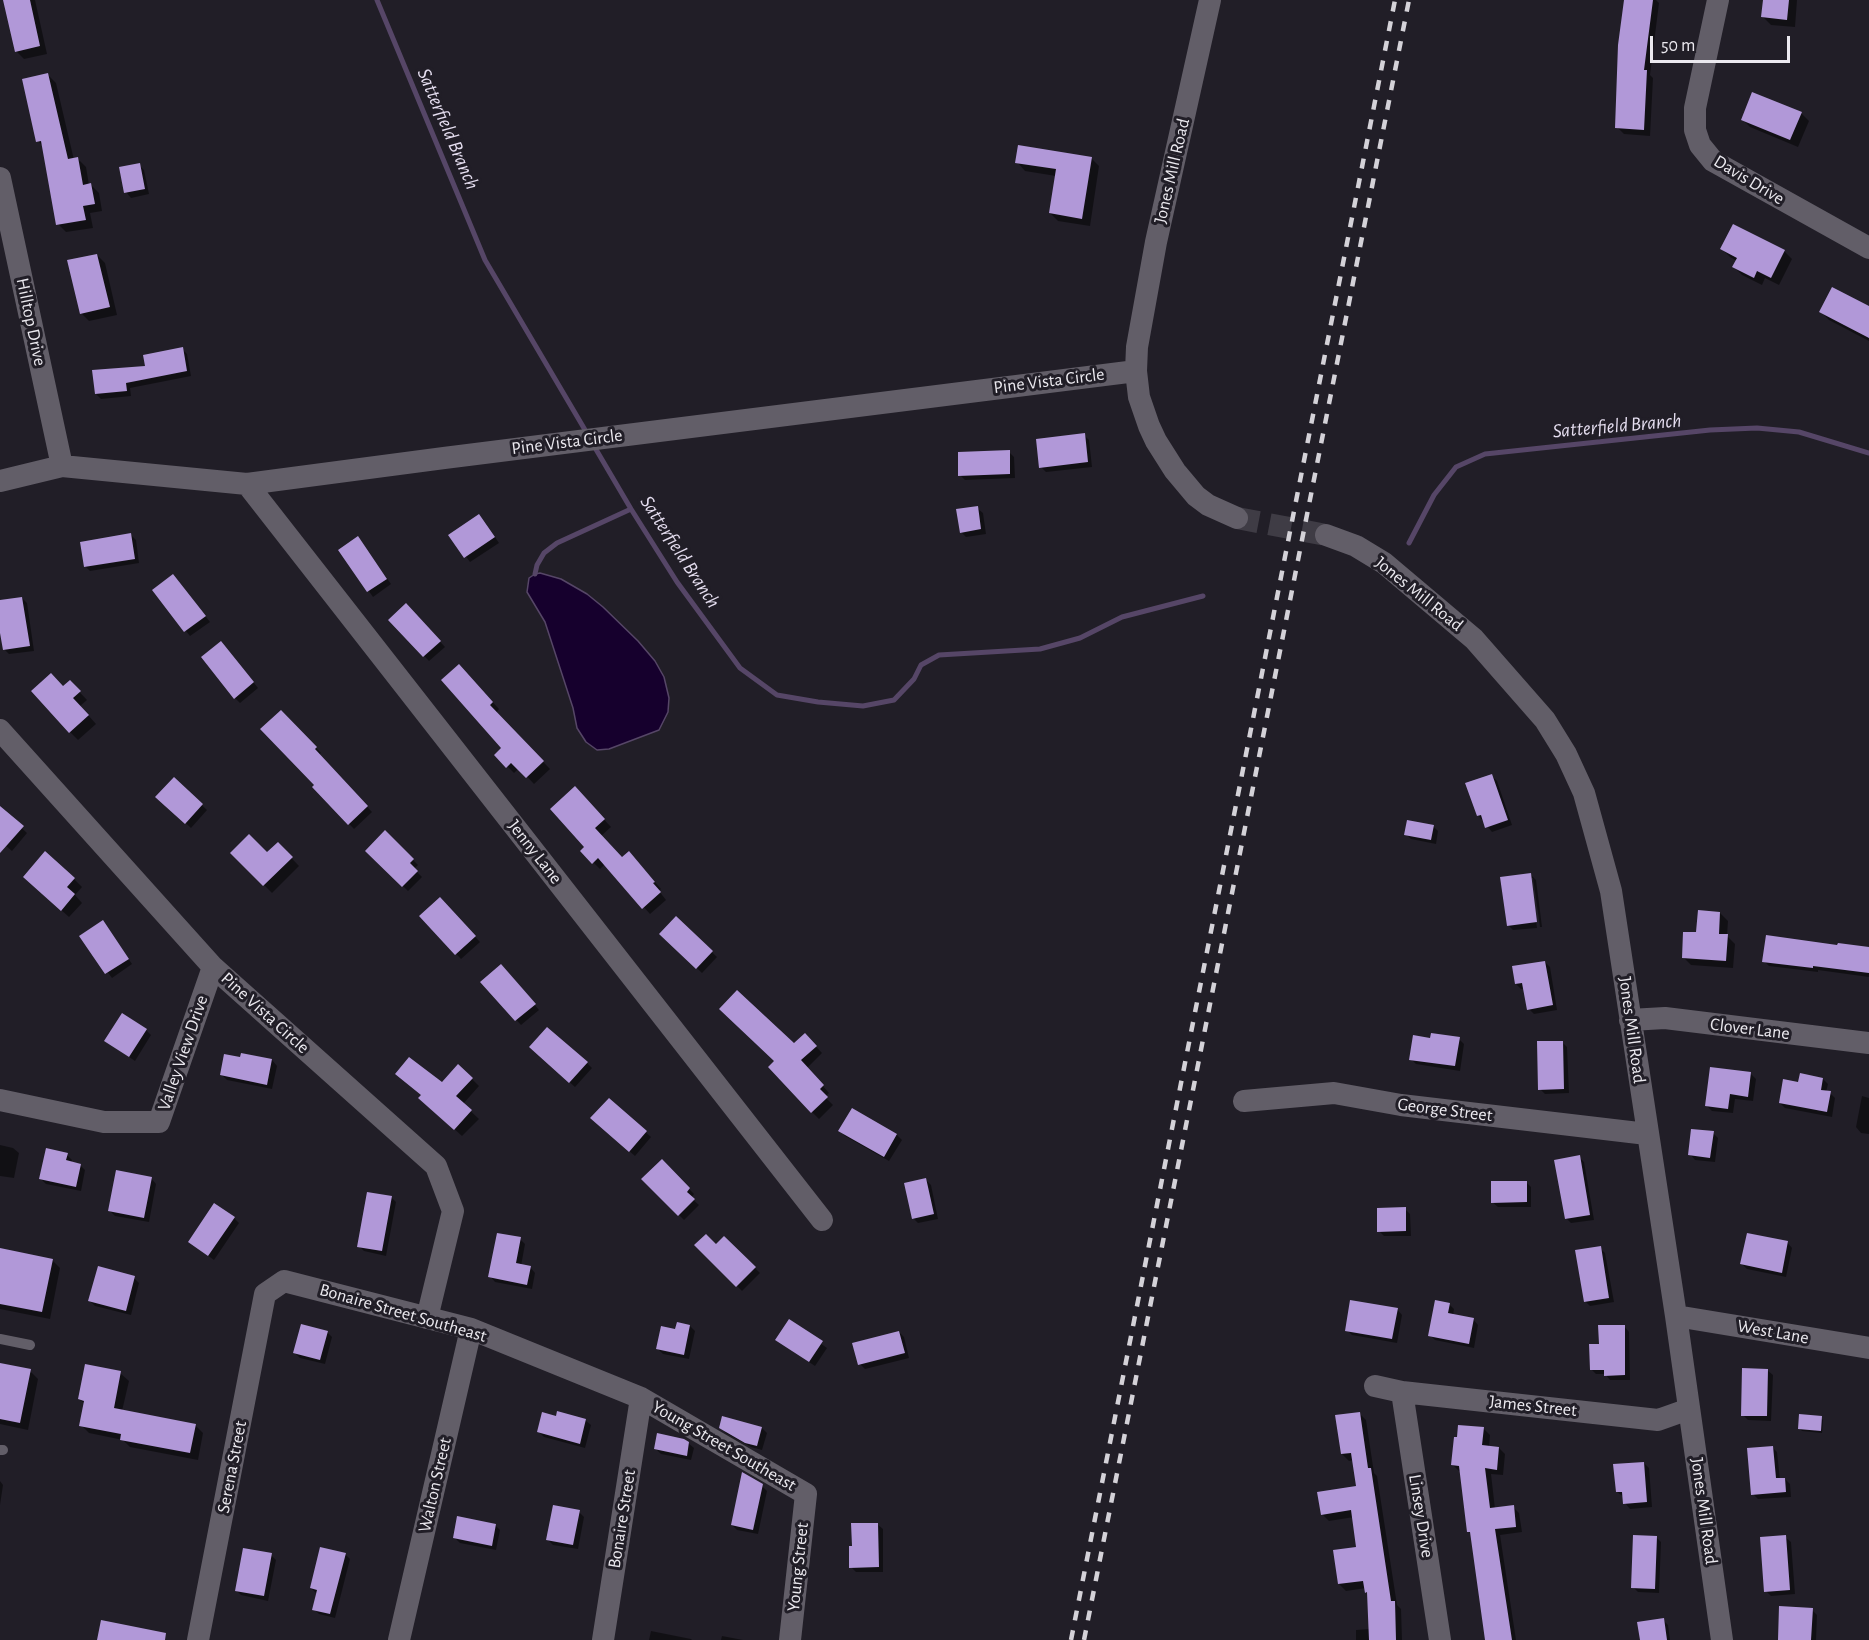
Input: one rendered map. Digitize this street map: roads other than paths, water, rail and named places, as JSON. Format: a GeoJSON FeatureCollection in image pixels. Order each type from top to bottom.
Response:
{"type":"FeatureCollection","features":[{"type":"Feature","properties":{"kind":"street","name":"Jones Mill Road"},"geometry":{"type":"LineString","coordinates":[[1210,0],[1156,242],[1137,347],[1136,371],[1139,397],[1149,426],[1175,471],[1196,496],[1208,505],[1237,518]]}},
{"type":"Feature","properties":{"kind":"street","name":"Davis Drive"},"geometry":{"type":"LineString","coordinates":[[1718,0],[1695,108],[1695,130],[1700,145],[1713,161],[1869,248]]}},
{"type":"Feature","properties":{"kind":"street","name":"Hilltop Drive"},"geometry":{"type":"LineString","coordinates":[[0,178],[62,466]]}},
{"type":"Feature","properties":{"kind":"street","name":"Pine Vista Circle"},"geometry":{"type":"LineString","coordinates":[[0,481],[62,466],[247,484],[1136,371]]}},
{"type":"Feature","properties":{"kind":"street","name":"Jenny Lane"},"geometry":{"type":"LineString","coordinates":[[247,484],[822,1220]]}},
{"type":"Feature","properties":{"kind":"street","name":"Jones Mill Road"},"geometry":{"type":"LineString","coordinates":[[1326,535],[1356,546],[1384,563],[1474,639],[1545,720],[1584,793],[1611,891],[1676,1316],[1722,1640]]}},
{"type":"Feature","properties":{"kind":"street","name":"Pine Vista Circle"},"geometry":{"type":"LineString","coordinates":[[0,730],[213,967],[436,1166],[453,1211],[427,1318]]}},
{"type":"Feature","properties":{"kind":"street","name":"Valley View Drive"},"geometry":{"type":"LineString","coordinates":[[0,1100],[104,1122],[159,1122],[213,967]]}},
{"type":"Feature","properties":{"kind":"street","name":"Clover Lane"},"geometry":{"type":"LineString","coordinates":[[1630,1020],[1665,1018],[1869,1043]]}},
{"type":"Feature","properties":{"kind":"street","name":"George Street"},"geometry":{"type":"LineString","coordinates":[[1244,1101],[1334,1094],[1401,1105],[1647,1134]]}},
{"type":"Feature","properties":{"kind":"street","name":"Bonaire Street Southeast"},"geometry":{"type":"LineString","coordinates":[[265,1294],[284,1281],[471,1329],[642,1398]]}},
{"type":"Feature","properties":{"kind":"street","name":"Serena Street"},"geometry":{"type":"LineString","coordinates":[[198,1640],[265,1294]]}},
{"type":"Feature","properties":{"kind":"street","name":"West Lane"},"geometry":{"type":"LineString","coordinates":[[1676,1316],[1869,1348]]}},
{"type":"Feature","properties":{"kind":"street","name":"Walton Street"},"geometry":{"type":"LineString","coordinates":[[399,1640],[471,1329]]}},
{"type":"Feature","properties":{"kind":"street","name":"James Street"},"geometry":{"type":"LineString","coordinates":[[1375,1386],[1402,1392],[1658,1420],[1689,1409]]}},
{"type":"Feature","properties":{"kind":"street","name":"Linsey Drive"},"geometry":{"type":"LineString","coordinates":[[1402,1392],[1440,1640]]}},
{"type":"Feature","properties":{"kind":"street","name":"Young Street Southeast"},"geometry":{"type":"LineString","coordinates":[[642,1398],[806,1494]]}},
{"type":"Feature","properties":{"kind":"street","name":"Bonaire Street"},"geometry":{"type":"LineString","coordinates":[[603,1640],[642,1398]]}},
{"type":"Feature","properties":{"kind":"street","name":"Young Street"},"geometry":{"type":"LineString","coordinates":[[790,1640],[806,1494]]}},
{"type":"Feature","properties":{"kind":"lane"},"geometry":{"type":"LineString","coordinates":[[0,1339],[30,1345]]}},
{"type":"Feature","properties":{"kind":"waterway","name":"Satterfield Branch"},"geometry":{"type":"LineString","coordinates":[[377,0],[485,260],[588,435]]}},
{"type":"Feature","properties":{"kind":"waterway","name":"Satterfield Branch"},"geometry":{"type":"LineString","coordinates":[[1409,543],[1434,495],[1456,467],[1485,454],[1710,430],[1757,428],[1799,432],[1869,453]]}},
{"type":"Feature","properties":{"kind":"waterway","name":"Satterfield Branch"},"geometry":{"type":"LineString","coordinates":[[594,446],[677,582],[740,668],[777,695],[863,706],[894,700],[914,679],[921,665],[939,655],[1040,649],[1080,638],[1122,617],[1203,596]]}},
{"type":"Feature","properties":{"kind":"waterway"},"geometry":{"type":"LineString","coordinates":[[535,574],[544,553],[557,543],[631,509]]}},
{"type":"Feature","properties":{"kind":"tunnel"},"geometry":{"type":"LineString","coordinates":[[1237,518],[1326,535]]}},
{"type":"Feature","properties":{"kind":"railway"},"geometry":{"type":"LineString","coordinates":[[1071,1640],[1395,0]]}},
{"type":"Feature","properties":{"kind":"railway"},"geometry":{"type":"LineString","coordinates":[[1084,1640],[1409,0]]}}]}
